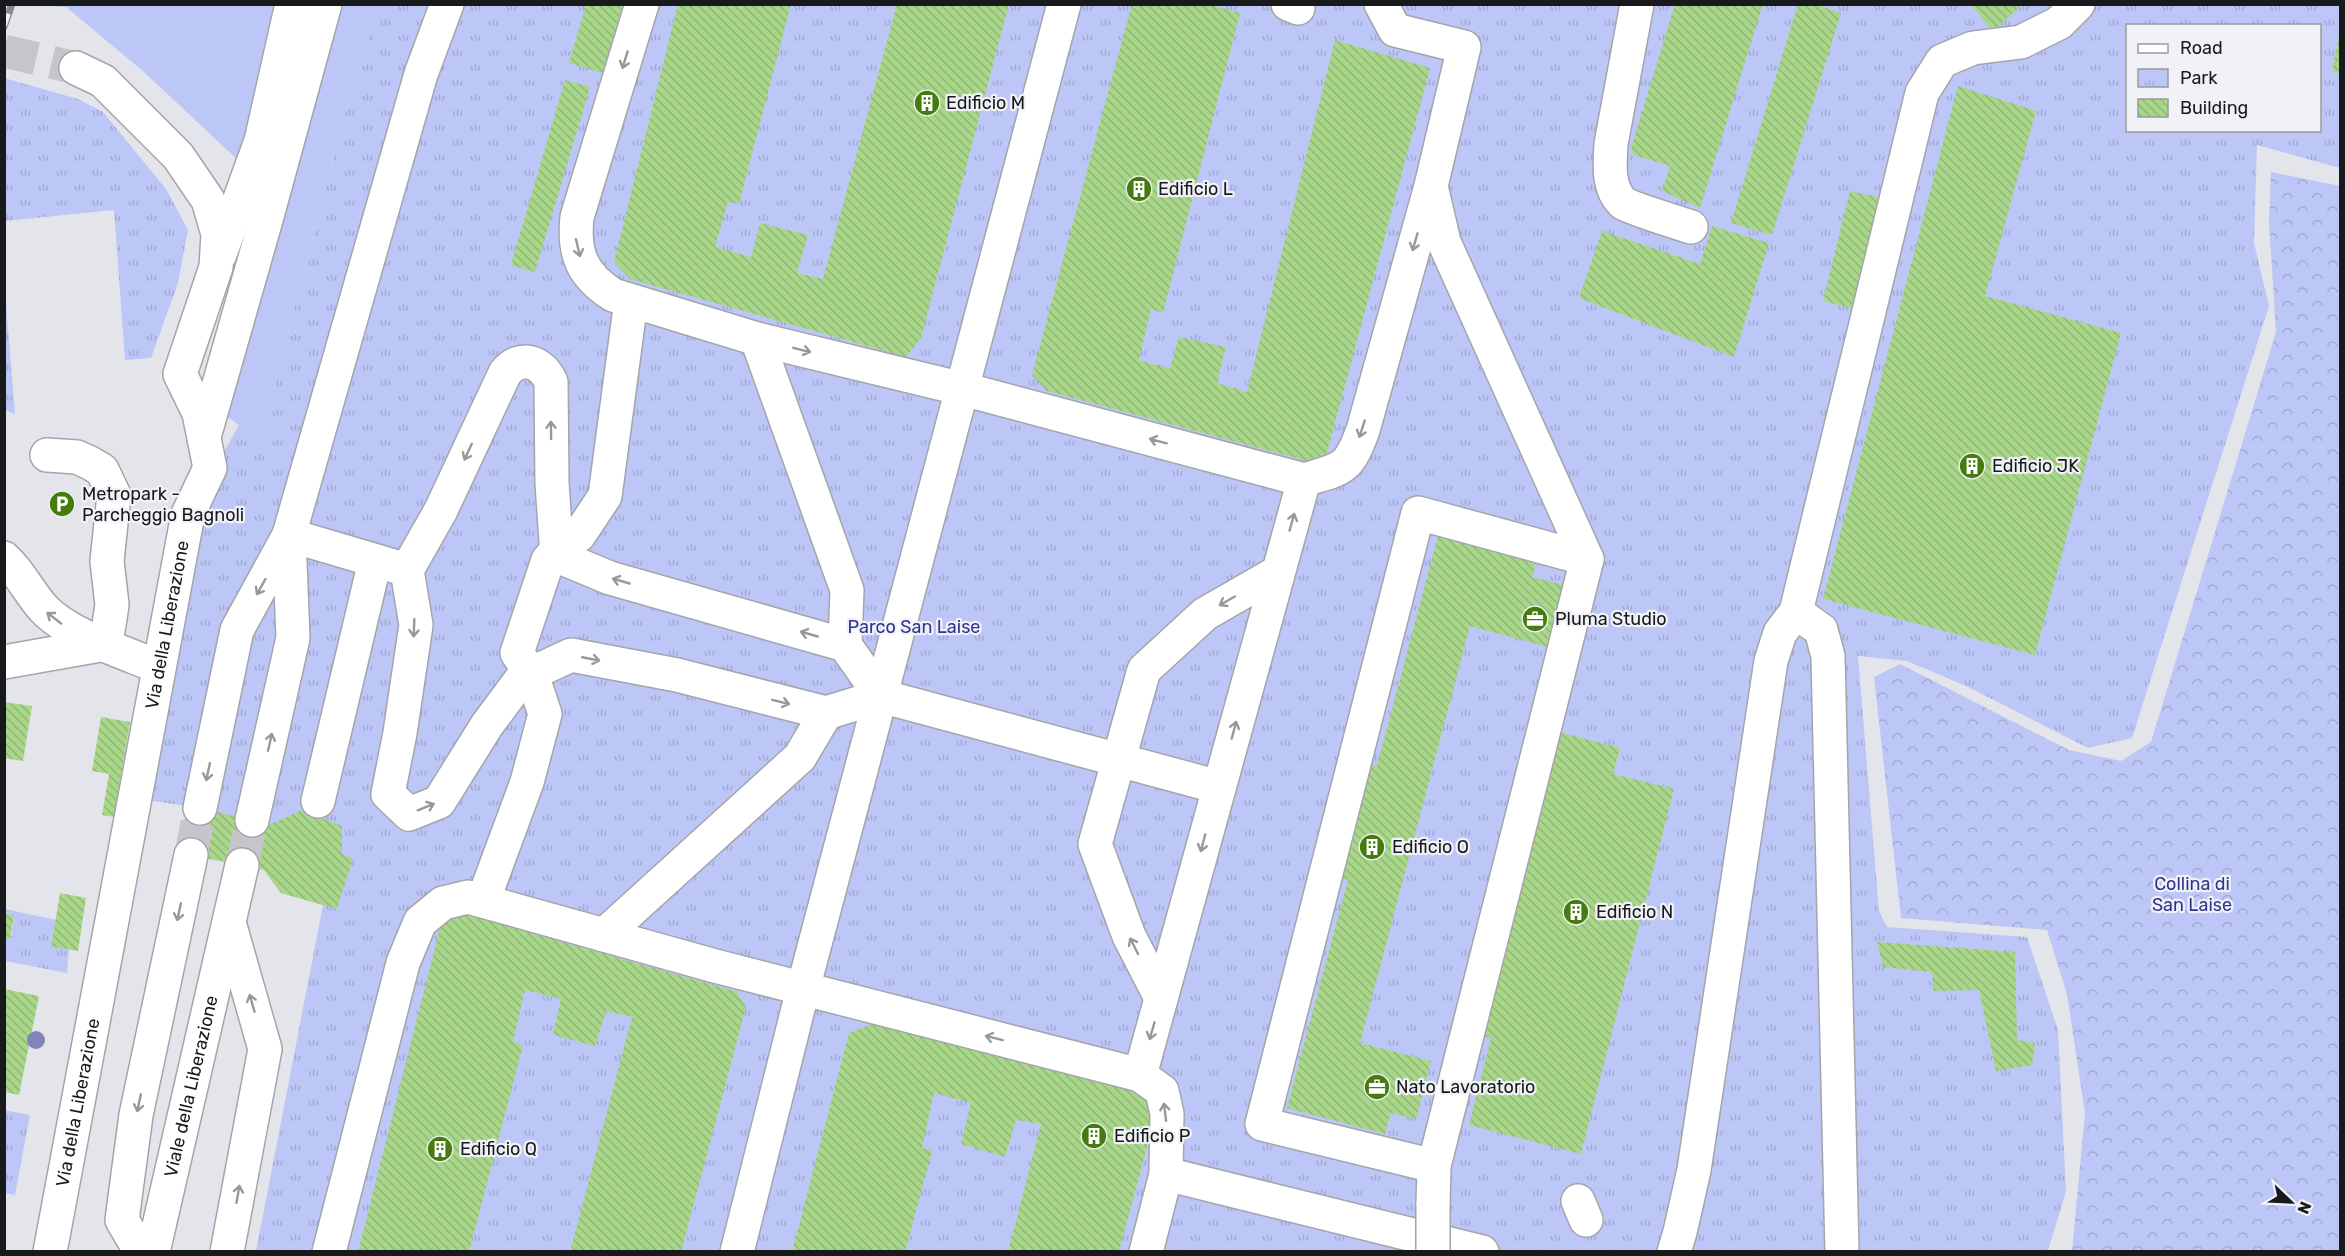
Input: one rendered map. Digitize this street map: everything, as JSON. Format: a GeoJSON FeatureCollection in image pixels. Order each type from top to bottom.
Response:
{"type":"FeatureCollection","features":[{"type":"Feature","properties":{"kind":"street"},"geometry":{"type":"LineString","coordinates":[[216,267],[261,141],[292,4]]}},
{"type":"Feature","properties":{"kind":"street"},"geometry":{"type":"LineString","coordinates":[[204,437],[325,4]]}},
{"type":"Feature","properties":{"kind":"street"},"geometry":{"type":"LineString","coordinates":[[200,808],[237,630],[289,535],[421,74],[447,4]]}},
{"type":"Feature","properties":{"kind":"street"},"geometry":{"type":"LineString","coordinates":[[642,4],[578,217],[575,236],[579,255],[586,271],[598,285],[614,295],[631,301],[757,339],[963,389],[1304,480],[1344,468],[1354,453],[1363,430],[1431,186],[1464,47],[1395,30],[1381,4]]}},
{"type":"Feature","properties":{"kind":"street"},"geometry":{"type":"LineString","coordinates":[[737,1251],[1064,4]]}},
{"type":"Feature","properties":{"kind":"street"},"geometry":{"type":"LineString","coordinates":[[1637,4],[1611,144],[1609,167],[1613,187],[1624,204],[1691,227]]}},
{"type":"Feature","properties":{"kind":"street"},"geometry":{"type":"LineString","coordinates":[[1674,1251],[1694,1170],[1771,661],[1780,633],[1796,612],[1922,93],[1942,61],[1973,48],[2021,42],[2059,23],[2078,4]]}},
{"type":"Feature","properties":{"kind":"street","name":"Via della Liberazione"},"geometry":{"type":"LineString","coordinates":[[58,1250],[159,667],[188,514],[210,468],[199,413],[180,374],[216,267],[218,234],[208,200],[178,156],[103,81],[76,68]]}},
{"type":"Feature","properties":{"kind":"street"},"geometry":{"type":"LineString","coordinates":[[1431,186],[1444,242],[1587,559],[1434,1166],[1433,1251]]}},
{"type":"Feature","properties":{"kind":"street"},"geometry":{"type":"LineString","coordinates":[[557,553],[579,535],[605,496],[631,301]]}},
{"type":"Feature","properties":{"kind":"street"},"geometry":{"type":"LineString","coordinates":[[757,339],[847,590],[845,645],[881,696]]}},
{"type":"Feature","properties":{"kind":"street"},"geometry":{"type":"LineString","coordinates":[[518,362],[538,364],[546,372],[551,382],[552,483],[557,553],[526,673],[487,725],[439,802],[409,814],[388,794],[400,733],[416,625],[407,570],[441,510],[505,373],[510,366],[518,362]]}},
{"type":"Feature","properties":{"kind":"street"},"geometry":{"type":"LineString","coordinates":[[47,456],[77,457],[90,463],[102,470],[114,495],[107,561],[112,605],[106,644]]}},
{"type":"Feature","properties":{"kind":"street"},"geometry":{"type":"LineString","coordinates":[[1140,1074],[1304,480]]}},
{"type":"Feature","properties":{"kind":"street"},"geometry":{"type":"LineString","coordinates":[[1434,1166],[1263,1124],[1265,1112],[1418,513],[1587,559]]}},
{"type":"Feature","properties":{"kind":"street"},"geometry":{"type":"LineString","coordinates":[[289,535],[407,570]]}},
{"type":"Feature","properties":{"kind":"street"},"geometry":{"type":"LineString","coordinates":[[252,820],[293,638],[289,535]]}},
{"type":"Feature","properties":{"kind":"street"},"geometry":{"type":"LineString","coordinates":[[557,553],[610,578],[845,645]]}},
{"type":"Feature","properties":{"kind":"street"},"geometry":{"type":"LineString","coordinates":[[4,558],[21,576],[44,609],[61,623],[159,667]]}},
{"type":"Feature","properties":{"kind":"street"},"geometry":{"type":"LineString","coordinates":[[318,801],[375,561]]}},
{"type":"Feature","properties":{"kind":"street"},"geometry":{"type":"LineString","coordinates":[[1161,998],[1129,936],[1095,844],[1144,670],[1205,614],[1278,572]]}},
{"type":"Feature","properties":{"kind":"street"},"geometry":{"type":"LineString","coordinates":[[1796,612],[1821,630],[1828,656],[1842,1251]]}},
{"type":"Feature","properties":{"kind":"street"},"geometry":{"type":"LineString","coordinates":[[4,662],[106,644]]}},
{"type":"Feature","properties":{"kind":"street"},"geometry":{"type":"LineString","coordinates":[[526,673],[571,655],[677,675],[826,713],[881,696],[1219,787]]}},
{"type":"Feature","properties":{"kind":"street"},"geometry":{"type":"LineString","coordinates":[[483,901],[527,782],[545,714],[526,673]]}},
{"type":"Feature","properties":{"kind":"street"},"geometry":{"type":"LineString","coordinates":[[604,935],[800,757],[826,713]]}},
{"type":"Feature","properties":{"kind":"street"},"geometry":{"type":"LineString","coordinates":[[141,1251],[122,1220],[136,1115],[191,855]]}},
{"type":"Feature","properties":{"kind":"street","name":"Viale della Liberazione"},"geometry":{"type":"LineString","coordinates":[[153,1251],[242,865]]}},
{"type":"Feature","properties":{"kind":"street"},"geometry":{"type":"LineString","coordinates":[[329,1251],[403,963],[420,922],[443,903],[468,897],[804,989],[1140,1074],[1162,1091],[1167,1114],[1166,1174],[1146,1251]]}},
{"type":"Feature","properties":{"kind":"street","name":"Viale della Liberazione"},"geometry":{"type":"LineString","coordinates":[[227,1251],[265,1049],[229,923]]}},
{"type":"Feature","properties":{"kind":"street"},"geometry":{"type":"LineString","coordinates":[[1166,1174],[1482,1251]]}},
{"type":"Feature","properties":{"kind":"green space"},"geometry":{"type":"Polygon","coordinates":[[[23,4],[276,5],[240,162],[144,72],[66,7],[23,4]]]}},
{"type":"Feature","properties":{"kind":"green space"},"geometry":{"type":"Polygon","coordinates":[[[334,5],[378,5],[345,112],[263,431],[239,425],[226,416],[334,5]]]}},
{"type":"Feature","properties":{"kind":"green space","name":"Parco San Laise"},"geometry":{"type":"Polygon","coordinates":[[[378,5],[2340,5],[2340,168],[2257,145],[2254,243],[2269,306],[2132,738],[2088,748],[1966,686],[1907,661],[1858,656],[1879,911],[1887,927],[2027,937],[2058,1030],[2066,1191],[2048,1251],[256,1251],[323,905],[281,893],[264,870],[176,852],[188,806],[145,800],[193,568],[220,459],[239,425],[263,431],[345,112],[378,5]]]}},
{"type":"Feature","properties":{"kind":"green space"},"geometry":{"type":"Polygon","coordinates":[[[4,78],[78,99],[103,112],[166,189],[188,230],[178,283],[151,358],[125,360],[114,210],[5,221],[4,78]]]}},
{"type":"Feature","properties":{"kind":"green space","name":"Collina di San Laise"},"geometry":{"type":"Polygon","coordinates":[[[2271,172],[2340,186],[2340,1251],[2072,1251],[2085,1113],[2067,994],[2047,930],[1901,918],[1874,677],[1900,664],[2069,750],[2121,761],[2151,742],[2276,332],[2269,223],[2271,172]]]}},
{"type":"Feature","properties":{"kind":"green space"},"geometry":{"type":"Polygon","coordinates":[[[5,291],[15,414],[5,410],[5,291]]]}},
{"type":"Feature","properties":{"kind":"green space"},"geometry":{"type":"Polygon","coordinates":[[[5,909],[56,920],[52,947],[69,950],[67,973],[5,961],[5,939],[11,940],[14,916],[5,914],[5,909]]]}},
{"type":"Feature","properties":{"kind":"green space"},"geometry":{"type":"Polygon","coordinates":[[[4,1110],[30,1115],[15,1195],[5,1193],[4,1110]]]}},
{"type":"Feature","properties":{"kind":"building"},"geometry":{"type":"Polygon","coordinates":[[[586,4],[623,4],[603,73],[569,63],[586,4]]]}},
{"type":"Feature","properties":{"kind":"building","name":"Edificio M"},"geometry":{"type":"Polygon","coordinates":[[[678,4],[791,4],[739,204],[728,202],[715,247],[751,257],[760,223],[808,235],[797,273],[823,279],[897,4],[1009,4],[921,338],[906,357],[630,279],[614,262],[678,4]]]}},
{"type":"Feature","properties":{"kind":"building","name":"Edificio L"},"geometry":{"type":"Polygon","coordinates":[[[1132,4],[1207,4],[1240,13],[1163,313],[1151,309],[1139,360],[1170,369],[1179,337],[1226,347],[1217,383],[1247,392],[1335,40],[1430,68],[1327,453],[1311,462],[1047,391],[1032,375],[1132,4]]]}},
{"type":"Feature","properties":{"kind":"building"},"geometry":{"type":"Polygon","coordinates":[[[1675,4],[1763,4],[1700,208],[1662,191],[1670,166],[1634,155],[1631,148],[1675,4]]]}},
{"type":"Feature","properties":{"kind":"building"},"geometry":{"type":"Polygon","coordinates":[[[1798,4],[1814,4],[1841,13],[1772,235],[1731,223],[1798,4]]]}},
{"type":"Feature","properties":{"kind":"building"},"geometry":{"type":"Polygon","coordinates":[[[1970,4],[2023,4],[1993,31],[1970,4]]]}},
{"type":"Feature","properties":{"kind":"building"},"geometry":{"type":"Polygon","coordinates":[[[2340,36],[2340,73],[2332,71],[2340,36]]]}},
{"type":"Feature","properties":{"kind":"building"},"geometry":{"type":"Polygon","coordinates":[[[565,80],[590,87],[535,272],[511,265],[565,80]]]}},
{"type":"Feature","properties":{"kind":"building","name":"Edificio JK"},"geometry":{"type":"Polygon","coordinates":[[[1958,86],[2036,111],[1985,296],[2121,333],[2035,655],[1823,599],[1958,86]]]}},
{"type":"Feature","properties":{"kind":"building"},"geometry":{"type":"Polygon","coordinates":[[[1850,191],[1886,199],[1859,310],[1823,301],[1850,191]]]}},
{"type":"Feature","properties":{"kind":"building"},"geometry":{"type":"Polygon","coordinates":[[[1712,226],[1769,243],[1734,357],[1579,298],[1602,231],[1700,264],[1712,226]]]}},
{"type":"Feature","properties":{"kind":"building","name":"Edificio O"},"geometry":{"type":"Polygon","coordinates":[[[1438,536],[1536,562],[1532,577],[1564,585],[1548,647],[1470,626],[1360,1043],[1431,1061],[1416,1119],[1391,1113],[1385,1134],[1287,1108],[1348,880],[1325,874],[1355,760],[1377,766],[1438,536]]]}},
{"type":"Feature","properties":{"kind":"building"},"geometry":{"type":"Polygon","coordinates":[[[4,702],[32,706],[23,761],[4,758],[4,702]]]}},
{"type":"Feature","properties":{"kind":"building"},"geometry":{"type":"Polygon","coordinates":[[[101,717],[130,722],[114,817],[102,815],[109,774],[92,771],[101,717]]]}},
{"type":"Feature","properties":{"kind":"building","name":"Edificio N"},"geometry":{"type":"Polygon","coordinates":[[[1555,731],[1620,748],[1613,774],[1674,789],[1581,1154],[1469,1125],[1491,1038],[1478,1035],[1555,731]]]}},
{"type":"Feature","properties":{"kind":"building"},"geometry":{"type":"Polygon","coordinates":[[[189,806],[271,824],[302,810],[342,826],[342,854],[353,859],[337,909],[281,893],[264,870],[176,852],[189,806]]]}},
{"type":"Feature","properties":{"kind":"building"},"geometry":{"type":"Polygon","coordinates":[[[60,893],[86,898],[78,951],[51,947],[60,893]]]}},
{"type":"Feature","properties":{"kind":"building"},"geometry":{"type":"Polygon","coordinates":[[[4,914],[14,915],[10,940],[4,939],[4,914]]]}},
{"type":"Feature","properties":{"kind":"building","name":"Edificio Q"},"geometry":{"type":"Polygon","coordinates":[[[464,914],[737,992],[746,1007],[681,1252],[570,1252],[632,1017],[606,1011],[595,1046],[553,1035],[561,999],[525,990],[513,1042],[523,1045],[469,1252],[358,1252],[441,924],[464,914]]]}},
{"type":"Feature","properties":{"kind":"building"},"geometry":{"type":"Polygon","coordinates":[[[1877,942],[2015,952],[2017,1040],[2035,1043],[2032,1065],[1996,1071],[1979,990],[1934,991],[1932,972],[1883,967],[1877,942]]]}},
{"type":"Feature","properties":{"kind":"building"},"geometry":{"type":"Polygon","coordinates":[[[4,989],[39,996],[19,1095],[4,1092],[4,989]]]}},
{"type":"Feature","properties":{"kind":"building","name":"Edificio P"},"geometry":{"type":"Polygon","coordinates":[[[872,1024],[1140,1092],[1151,1106],[1152,1128],[1119,1252],[1008,1252],[1041,1124],[1016,1120],[1005,1157],[961,1144],[971,1103],[934,1093],[922,1148],[932,1151],[905,1252],[792,1252],[849,1033],[872,1024]]]}},
{"type":"Feature","properties":{"kind":"tunnel"},"geometry":{"type":"LineString","coordinates":[[4,51],[76,68]]}},
{"type":"Feature","properties":{"kind":"tunnel"},"geometry":{"type":"LineString","coordinates":[[191,855],[200,808]]}},
{"type":"Feature","properties":{"kind":"tunnel"},"geometry":{"type":"LineString","coordinates":[[242,865],[252,820]]}},
{"type":"Feature","properties":{"kind":"railway"},"geometry":{"type":"LineString","coordinates":[[4,27],[12,4]]}},
{"type":"Feature","properties":{"kind":"place","name":"Edificio M"},"geometry":{"type":"Point","coordinates":[927,103]}},
{"type":"Feature","properties":{"kind":"place","name":"Edificio L"},"geometry":{"type":"Point","coordinates":[1139,189]}},
{"type":"Feature","properties":{"kind":"place","name":"Edificio JK"},"geometry":{"type":"Point","coordinates":[1972,466]}},
{"type":"Feature","properties":{"kind":"place","name":"Metropark - Parcheggio Bagnoli"},"geometry":{"type":"Point","coordinates":[62,504]}},
{"type":"Feature","properties":{"kind":"place","name":"Pluma Studio"},"geometry":{"type":"Point","coordinates":[1535,619]}},
{"type":"Feature","properties":{"kind":"place","name":"Edificio O"},"geometry":{"type":"Point","coordinates":[1372,847]}},
{"type":"Feature","properties":{"kind":"place","name":"Edificio N"},"geometry":{"type":"Point","coordinates":[1576,912]}},
{"type":"Feature","properties":{"kind":"place","name":"Nato Lavoratorio"},"geometry":{"type":"Point","coordinates":[1377,1087]}},
{"type":"Feature","properties":{"kind":"place","name":"Edificio P"},"geometry":{"type":"Point","coordinates":[1094,1136]}},
{"type":"Feature","properties":{"kind":"place","name":"Edificio Q"},"geometry":{"type":"Point","coordinates":[440,1149]}}]}
